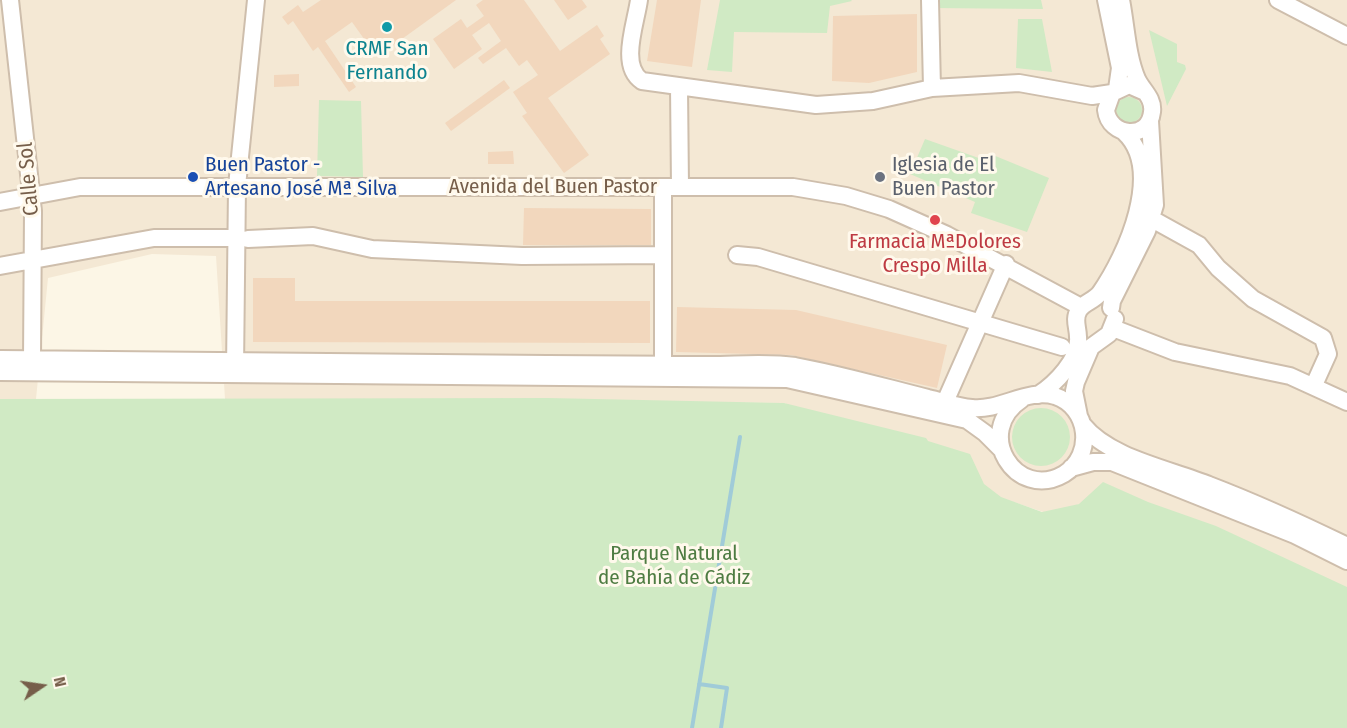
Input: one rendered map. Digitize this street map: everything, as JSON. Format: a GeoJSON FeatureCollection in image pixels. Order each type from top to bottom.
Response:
{"type":"FeatureCollection","features":[{"type":"Feature","properties":{"kind":"street","name":"Calle Sol"},"geometry":{"type":"LineString","coordinates":[[10,0],[7,34],[32,195],[16,263],[32,359]]}},
{"type":"Feature","properties":{"kind":"street"},"geometry":{"type":"LineString","coordinates":[[235,368],[242,238],[237,186],[256,0]]}},
{"type":"Feature","properties":{"kind":"street"},"geometry":{"type":"LineString","coordinates":[[639,0],[630,61],[632,73],[642,81],[816,105],[873,101],[932,88],[1019,83],[1092,96],[1135,86],[1145,92]]}},
{"type":"Feature","properties":{"kind":"street"},"geometry":{"type":"LineString","coordinates":[[930,0],[932,88]]}},
{"type":"Feature","properties":{"kind":"street"},"geometry":{"type":"LineString","coordinates":[[1106,0],[1120,68],[1114,91],[1106,104],[1106,116]]}},
{"type":"Feature","properties":{"kind":"street"},"geometry":{"type":"LineString","coordinates":[[1111,308],[1152,219],[1156,194],[1150,121],[1152,102],[1135,73],[1121,0]]}},
{"type":"Feature","properties":{"kind":"street"},"geometry":{"type":"LineString","coordinates":[[1278,0],[1347,36]]}},
{"type":"Feature","properties":{"kind":"street"},"geometry":{"type":"LineString","coordinates":[[663,365],[663,255],[679,87]]}},
{"type":"Feature","properties":{"kind":"street"},"geometry":{"type":"LineString","coordinates":[[1001,449],[1001,425],[1009,410],[1052,386],[1066,369],[1078,344],[1076,316],[1100,293],[1131,233],[1142,196],[1140,160],[1135,146],[1124,132],[1113,126],[1094,102],[1092,96]]}},
{"type":"Feature","properties":{"kind":"street"},"geometry":{"type":"LineString","coordinates":[[1124,132],[1136,132],[1150,121]]}},
{"type":"Feature","properties":{"kind":"street","name":"Avenida del Buen Pastor"},"geometry":{"type":"LineString","coordinates":[[0,202],[80,187],[793,187],[846,196],[889,209],[1086,304]]}},
{"type":"Feature","properties":{"kind":"street"},"geometry":{"type":"LineString","coordinates":[[1152,219],[1199,245],[1218,268],[1253,299],[1323,338],[1328,354],[1314,386]]}},
{"type":"Feature","properties":{"kind":"street"},"geometry":{"type":"LineString","coordinates":[[0,276],[17,274],[16,263],[54,258],[154,238],[313,236],[372,249],[522,256],[663,255]]}},
{"type":"Feature","properties":{"kind":"street"},"geometry":{"type":"LineString","coordinates":[[737,255],[758,257],[1062,347]]}},
{"type":"Feature","properties":{"kind":"street"},"geometry":{"type":"LineString","coordinates":[[945,402],[1006,264]]}},
{"type":"Feature","properties":{"kind":"street"},"geometry":{"type":"LineString","coordinates":[[1071,468],[1083,450],[1081,421],[1075,402],[1076,382],[1090,347],[1109,334],[1115,319],[1111,308],[1102,302],[1086,304]]}},
{"type":"Feature","properties":{"kind":"street"},"geometry":{"type":"LineString","coordinates":[[1077,327],[1083,336],[1100,340]]}},
{"type":"Feature","properties":{"kind":"street"},"geometry":{"type":"LineString","coordinates":[[1113,328],[1175,352],[1290,376],[1347,402]]}},
{"type":"Feature","properties":{"kind":"street"},"geometry":{"type":"LineString","coordinates":[[0,359],[235,368],[787,379],[966,420],[985,433],[1001,449],[1015,470],[1029,478],[1054,478],[1071,468],[1093,462],[1112,462],[1295,535],[1347,561]]}},
{"type":"Feature","properties":{"kind":"street"},"geometry":{"type":"LineString","coordinates":[[0,372],[235,368],[791,366],[970,408],[986,408],[1030,397],[1062,399],[1091,435],[1107,447],[1210,485],[1347,546]]}},
{"type":"Feature","properties":{"kind":"shaded area"},"geometry":{"type":"Polygon","coordinates":[[[0,0],[1347,0],[1347,593],[1079,504],[1052,515],[990,494],[784,403],[225,399],[216,256],[152,254],[48,278],[36,399],[0,399],[0,0]]]}},
{"type":"Feature","properties":{"kind":"green space"},"geometry":{"type":"Polygon","coordinates":[[[720,0],[852,1],[830,6],[827,33],[734,32],[732,72],[707,70],[720,0]]]}},
{"type":"Feature","properties":{"kind":"green space"},"geometry":{"type":"Polygon","coordinates":[[[930,0],[1041,0],[1043,9],[930,8],[930,0]]]}},
{"type":"Feature","properties":{"kind":"green space"},"geometry":{"type":"Polygon","coordinates":[[[1018,19],[1042,19],[1052,72],[1016,68],[1018,19]]]}},
{"type":"Feature","properties":{"kind":"green space"},"geometry":{"type":"Polygon","coordinates":[[[1149,30],[1177,44],[1177,62],[1185,65],[1186,69],[1167,106],[1149,30]]]}},
{"type":"Feature","properties":{"kind":"green space"},"geometry":{"type":"Polygon","coordinates":[[[1129,97],[1138,101],[1142,110],[1138,119],[1129,123],[1120,119],[1116,110],[1120,101],[1129,97]]]}},
{"type":"Feature","properties":{"kind":"green space"},"geometry":{"type":"Polygon","coordinates":[[[319,100],[361,101],[363,177],[317,176],[319,100]]]}},
{"type":"Feature","properties":{"kind":"green space"},"geometry":{"type":"Polygon","coordinates":[[[925,139],[990,162],[993,155],[1049,178],[1027,232],[971,213],[975,202],[910,174],[925,139]]]}},
{"type":"Feature","properties":{"kind":"green space","name":"Parque Natural de Bahía de Cádiz"},"geometry":{"type":"Polygon","coordinates":[[[548,398],[784,403],[926,438],[928,441],[970,454],[984,484],[1001,497],[1042,512],[1079,504],[1103,482],[1148,502],[1216,526],[1347,587],[1347,728],[0,728],[0,399],[548,398]]]}},
{"type":"Feature","properties":{"kind":"green space"},"geometry":{"type":"Polygon","coordinates":[[[1041,408],[1052,410],[1065,421],[1070,437],[1068,448],[1057,461],[1041,466],[1030,464],[1017,453],[1012,437],[1014,426],[1025,413],[1041,408]]]}},
{"type":"Feature","properties":{"kind":"building","name":"CRMF San Fernando"},"geometry":{"type":"Polygon","coordinates":[[[321,0],[456,0],[377,57],[352,22],[325,41],[356,87],[349,92],[318,47],[313,51],[293,21],[288,25],[282,17],[298,5],[303,12],[321,0]]]}},
{"type":"Feature","properties":{"kind":"building"},"geometry":{"type":"Polygon","coordinates":[[[483,0],[524,0],[560,51],[597,25],[604,36],[600,39],[610,54],[548,98],[589,155],[564,173],[522,116],[527,113],[513,92],[538,75],[527,60],[519,66],[506,48],[483,64],[478,58],[501,41],[489,23],[472,35],[482,49],[454,69],[433,39],[461,19],[467,28],[484,16],[476,5],[483,0]]]}},
{"type":"Feature","properties":{"kind":"building"},"geometry":{"type":"Polygon","coordinates":[[[554,0],[582,0],[587,7],[568,20],[554,0]]]}},
{"type":"Feature","properties":{"kind":"building"},"geometry":{"type":"Polygon","coordinates":[[[657,0],[701,0],[692,67],[647,61],[657,0]]]}},
{"type":"Feature","properties":{"kind":"building"},"geometry":{"type":"Polygon","coordinates":[[[917,14],[917,72],[869,83],[832,81],[833,16],[917,14]]]}},
{"type":"Feature","properties":{"kind":"building"},"geometry":{"type":"Polygon","coordinates":[[[299,74],[299,86],[274,87],[274,75],[299,74]]]}},
{"type":"Feature","properties":{"kind":"building"},"geometry":{"type":"Polygon","coordinates":[[[504,80],[510,88],[451,131],[445,123],[504,80]]]}},
{"type":"Feature","properties":{"kind":"building"},"geometry":{"type":"Polygon","coordinates":[[[513,151],[514,164],[488,164],[488,152],[513,151]]]}},
{"type":"Feature","properties":{"kind":"building"},"geometry":{"type":"Polygon","coordinates":[[[524,208],[651,209],[651,245],[523,245],[524,208]]]}},
{"type":"Feature","properties":{"kind":"building"},"geometry":{"type":"Polygon","coordinates":[[[253,278],[295,278],[295,301],[650,301],[650,343],[253,342],[253,278]]]}},
{"type":"Feature","properties":{"kind":"building"},"geometry":{"type":"Polygon","coordinates":[[[677,307],[796,310],[947,345],[937,388],[791,355],[676,352],[677,307]]]}},
{"type":"Feature","properties":{"kind":"waterway"},"geometry":{"type":"LineString","coordinates":[[692,728],[740,437]]}},
{"type":"Feature","properties":{"kind":"waterway"},"geometry":{"type":"LineString","coordinates":[[699,684],[727,688],[721,728]]}},
{"type":"Feature","properties":{"kind":"place","name":"CRMF San Fernando"},"geometry":{"type":"Point","coordinates":[387,27]}},
{"type":"Feature","properties":{"kind":"place","name":"Buen Pastor - Artesano José Mª Silva"},"geometry":{"type":"Point","coordinates":[193,177]}},
{"type":"Feature","properties":{"kind":"place","name":"Iglesia de El Buen Pastor"},"geometry":{"type":"Point","coordinates":[880,177]}},
{"type":"Feature","properties":{"kind":"place","name":"Farmacia MªDolores Crespo Milla"},"geometry":{"type":"Point","coordinates":[935,220]}}]}
